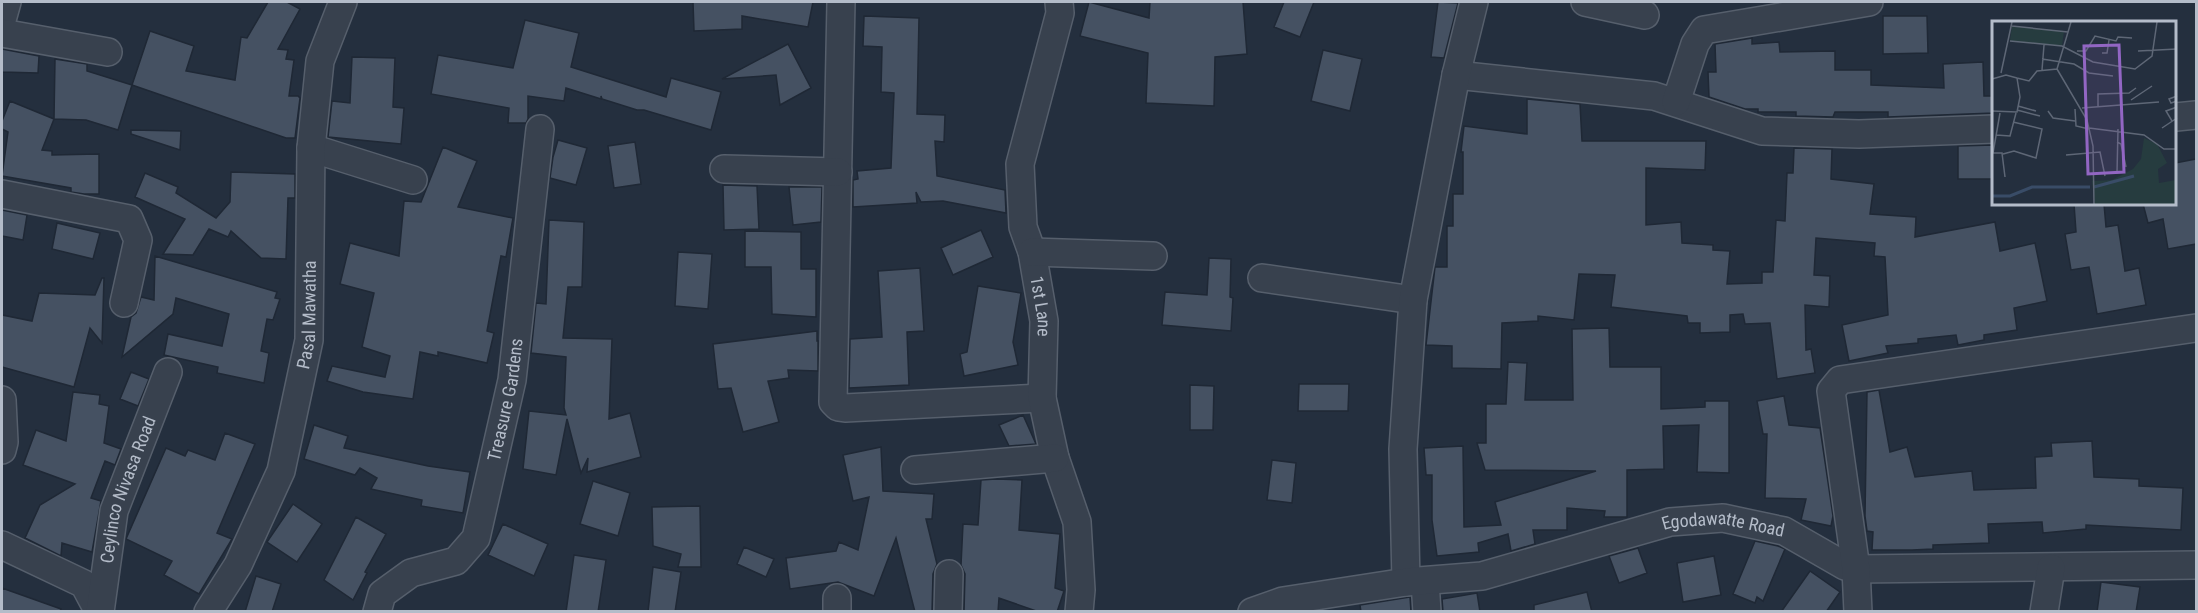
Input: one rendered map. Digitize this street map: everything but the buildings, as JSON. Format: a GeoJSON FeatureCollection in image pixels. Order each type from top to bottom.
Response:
{"type":"FeatureCollection","features":[{"type":"Feature","properties":{"kind":"street"},"geometry":{"type":"LineString","coordinates":[[2,20],[7,2]]}},
{"type":"Feature","properties":{"kind":"street","name":"Pasal Mawatha"},"geometry":{"type":"LineString","coordinates":[[208,612],[238,565],[281,471],[309,340],[310,148],[320,61],[343,2]]}},
{"type":"Feature","properties":{"kind":"street"},"geometry":{"type":"LineString","coordinates":[[841,2],[833,402],[838,407],[845,408],[1042,398]]}},
{"type":"Feature","properties":{"kind":"street","name":"1st Lane"},"geometry":{"type":"LineString","coordinates":[[1059,2],[1060,13],[1020,164],[1023,227],[1032,252],[1044,321],[1042,398],[1055,458],[1077,522],[1081,590],[1079,612]]}},
{"type":"Feature","properties":{"kind":"street"},"geometry":{"type":"LineString","coordinates":[[1427,612],[1415,582],[1403,449],[1413,300],[1456,75],[1474,2]]}},
{"type":"Feature","properties":{"kind":"street"},"geometry":{"type":"LineString","coordinates":[[1585,2],[1645,15]]}},
{"type":"Feature","properties":{"kind":"street"},"geometry":{"type":"LineString","coordinates":[[1676,102],[1695,44],[1704,30],[1852,3]]}},
{"type":"Feature","properties":{"kind":"street"},"geometry":{"type":"LineString","coordinates":[[2,33],[108,52]]}},
{"type":"Feature","properties":{"kind":"street"},"geometry":{"type":"LineString","coordinates":[[1456,75],[1654,96],[1762,131],[1859,134],[1992,129]]}},
{"type":"Feature","properties":{"kind":"street"},"geometry":{"type":"LineString","coordinates":[[2177,117],[2196,115]]}},
{"type":"Feature","properties":{"kind":"street","name":"Treasure Gardens"},"geometry":{"type":"LineString","coordinates":[[377,612],[382,594],[411,573],[456,561],[476,538],[512,380],[540,129]]}},
{"type":"Feature","properties":{"kind":"street"},"geometry":{"type":"LineString","coordinates":[[310,148],[413,180]]}},
{"type":"Feature","properties":{"kind":"street"},"geometry":{"type":"LineString","coordinates":[[724,169],[838,172]]}},
{"type":"Feature","properties":{"kind":"street"},"geometry":{"type":"LineString","coordinates":[[2,194],[129,219],[138,240],[124,303]]}},
{"type":"Feature","properties":{"kind":"street"},"geometry":{"type":"LineString","coordinates":[[1032,252],[1153,256]]}},
{"type":"Feature","properties":{"kind":"street"},"geometry":{"type":"LineString","coordinates":[[1262,278],[1413,300]]}},
{"type":"Feature","properties":{"kind":"street"},"geometry":{"type":"LineString","coordinates":[[1858,612],[1856,569],[1831,391],[1840,380],[2196,328]]}},
{"type":"Feature","properties":{"kind":"street","name":"Ceylinco Nivasa Road"},"geometry":{"type":"LineString","coordinates":[[99,612],[114,511],[168,372]]}},
{"type":"Feature","properties":{"kind":"street"},"geometry":{"type":"LineString","coordinates":[[2,400],[4,442],[2,450]]}},
{"type":"Feature","properties":{"kind":"street"},"geometry":{"type":"LineString","coordinates":[[915,470],[1055,458]]}},
{"type":"Feature","properties":{"kind":"street","name":"Egodawatte Road"},"geometry":{"type":"LineString","coordinates":[[1252,612],[1283,601],[1415,582],[1482,576],[1670,522],[1723,518],[1784,531],[1845,566],[1856,569],[2196,565]]}},
{"type":"Feature","properties":{"kind":"street"},"geometry":{"type":"LineString","coordinates":[[2,545],[84,584],[99,612]]}},
{"type":"Feature","properties":{"kind":"street"},"geometry":{"type":"LineString","coordinates":[[2044,612],[2051,568]]}},
{"type":"Feature","properties":{"kind":"street"},"geometry":{"type":"LineString","coordinates":[[948,612],[949,574]]}}]}
